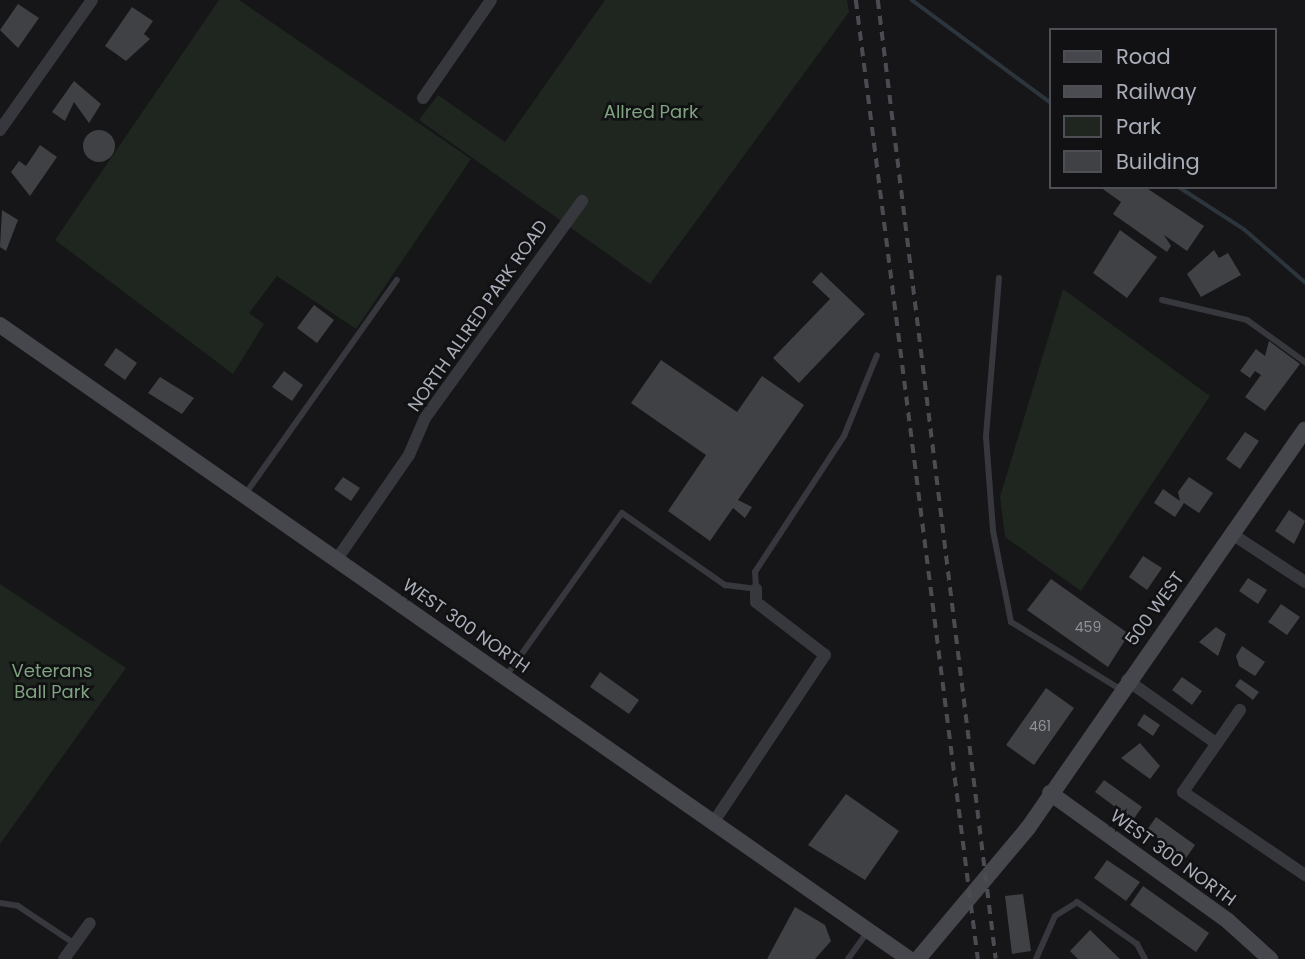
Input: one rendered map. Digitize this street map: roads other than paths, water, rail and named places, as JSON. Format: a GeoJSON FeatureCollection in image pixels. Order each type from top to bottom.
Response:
{"type":"FeatureCollection","features":[{"type":"Feature","properties":{"kind":"street"},"geometry":{"type":"LineString","coordinates":[[0,130],[92,0]]}},
{"type":"Feature","properties":{"kind":"street"},"geometry":{"type":"LineString","coordinates":[[423,98],[489,1]]}},
{"type":"Feature","properties":{"kind":"street","name":"NORTH ALLRED PARK ROAD"},"geometry":{"type":"LineString","coordinates":[[337,559],[409,455],[425,418],[582,201]]}},
{"type":"Feature","properties":{"kind":"street","name":"WEST 300 NORTH"},"geometry":{"type":"LineString","coordinates":[[0,325],[909,959]]}},
{"type":"Feature","properties":{"kind":"street","name":"500 WEST"},"geometry":{"type":"LineString","coordinates":[[917,959],[1037,811],[1305,430]]}},
{"type":"Feature","properties":{"kind":"street"},"geometry":{"type":"LineString","coordinates":[[1233,534],[1305,582]]}},
{"type":"Feature","properties":{"kind":"street"},"geometry":{"type":"LineString","coordinates":[[713,823],[825,655],[756,603],[756,589]]}},
{"type":"Feature","properties":{"kind":"street"},"geometry":{"type":"LineString","coordinates":[[1124,684],[1217,744]]}},
{"type":"Feature","properties":{"kind":"street"},"geometry":{"type":"LineString","coordinates":[[1240,710],[1183,792],[1305,875]]}},
{"type":"Feature","properties":{"kind":"street","name":"WEST 300 NORTH"},"geometry":{"type":"LineString","coordinates":[[1050,793],[1228,921],[1270,959]]}},
{"type":"Feature","properties":{"kind":"street"},"geometry":{"type":"LineString","coordinates":[[64,959],[90,923]]}},
{"type":"Feature","properties":{"kind":"lane"},"geometry":{"type":"LineString","coordinates":[[999,278],[986,437],[993,531],[1011,622],[1124,684]]}},
{"type":"Feature","properties":{"kind":"lane"},"geometry":{"type":"LineString","coordinates":[[245,495],[397,280]]}},
{"type":"Feature","properties":{"kind":"lane"},"geometry":{"type":"LineString","coordinates":[[1163,300],[1247,320],[1305,362]]}},
{"type":"Feature","properties":{"kind":"lane"},"geometry":{"type":"LineString","coordinates":[[505,677],[622,513],[725,585],[756,589],[755,572],[844,436],[877,355]]}},
{"type":"Feature","properties":{"kind":"lane"},"geometry":{"type":"LineString","coordinates":[[1036,959],[1055,916],[1077,902],[1137,944],[1145,959]]}},
{"type":"Feature","properties":{"kind":"lane"},"geometry":{"type":"LineString","coordinates":[[0,903],[18,906],[75,944]]}},
{"type":"Feature","properties":{"kind":"lane"},"geometry":{"type":"LineString","coordinates":[[848,959],[869,931]]}},
{"type":"Feature","properties":{"kind":"waterway"},"geometry":{"type":"LineString","coordinates":[[912,0],[1050,102]]}},
{"type":"Feature","properties":{"kind":"waterway"},"geometry":{"type":"LineString","coordinates":[[1182,189],[1244,229],[1305,282]]}},
{"type":"Feature","properties":{"kind":"railway"},"geometry":{"type":"LineString","coordinates":[[856,0],[978,959]]}},
{"type":"Feature","properties":{"kind":"railway"},"geometry":{"type":"LineString","coordinates":[[878,0],[996,959]]}},
{"type":"Feature","properties":{"kind":"park label","name":"Allred Park"},"geometry":{"type":"Point","coordinates":[651,112]}},
{"type":"Feature","properties":{"kind":"park label","name":"Veterans Ball Park"},"geometry":{"type":"Point","coordinates":[52,682]}}]}
